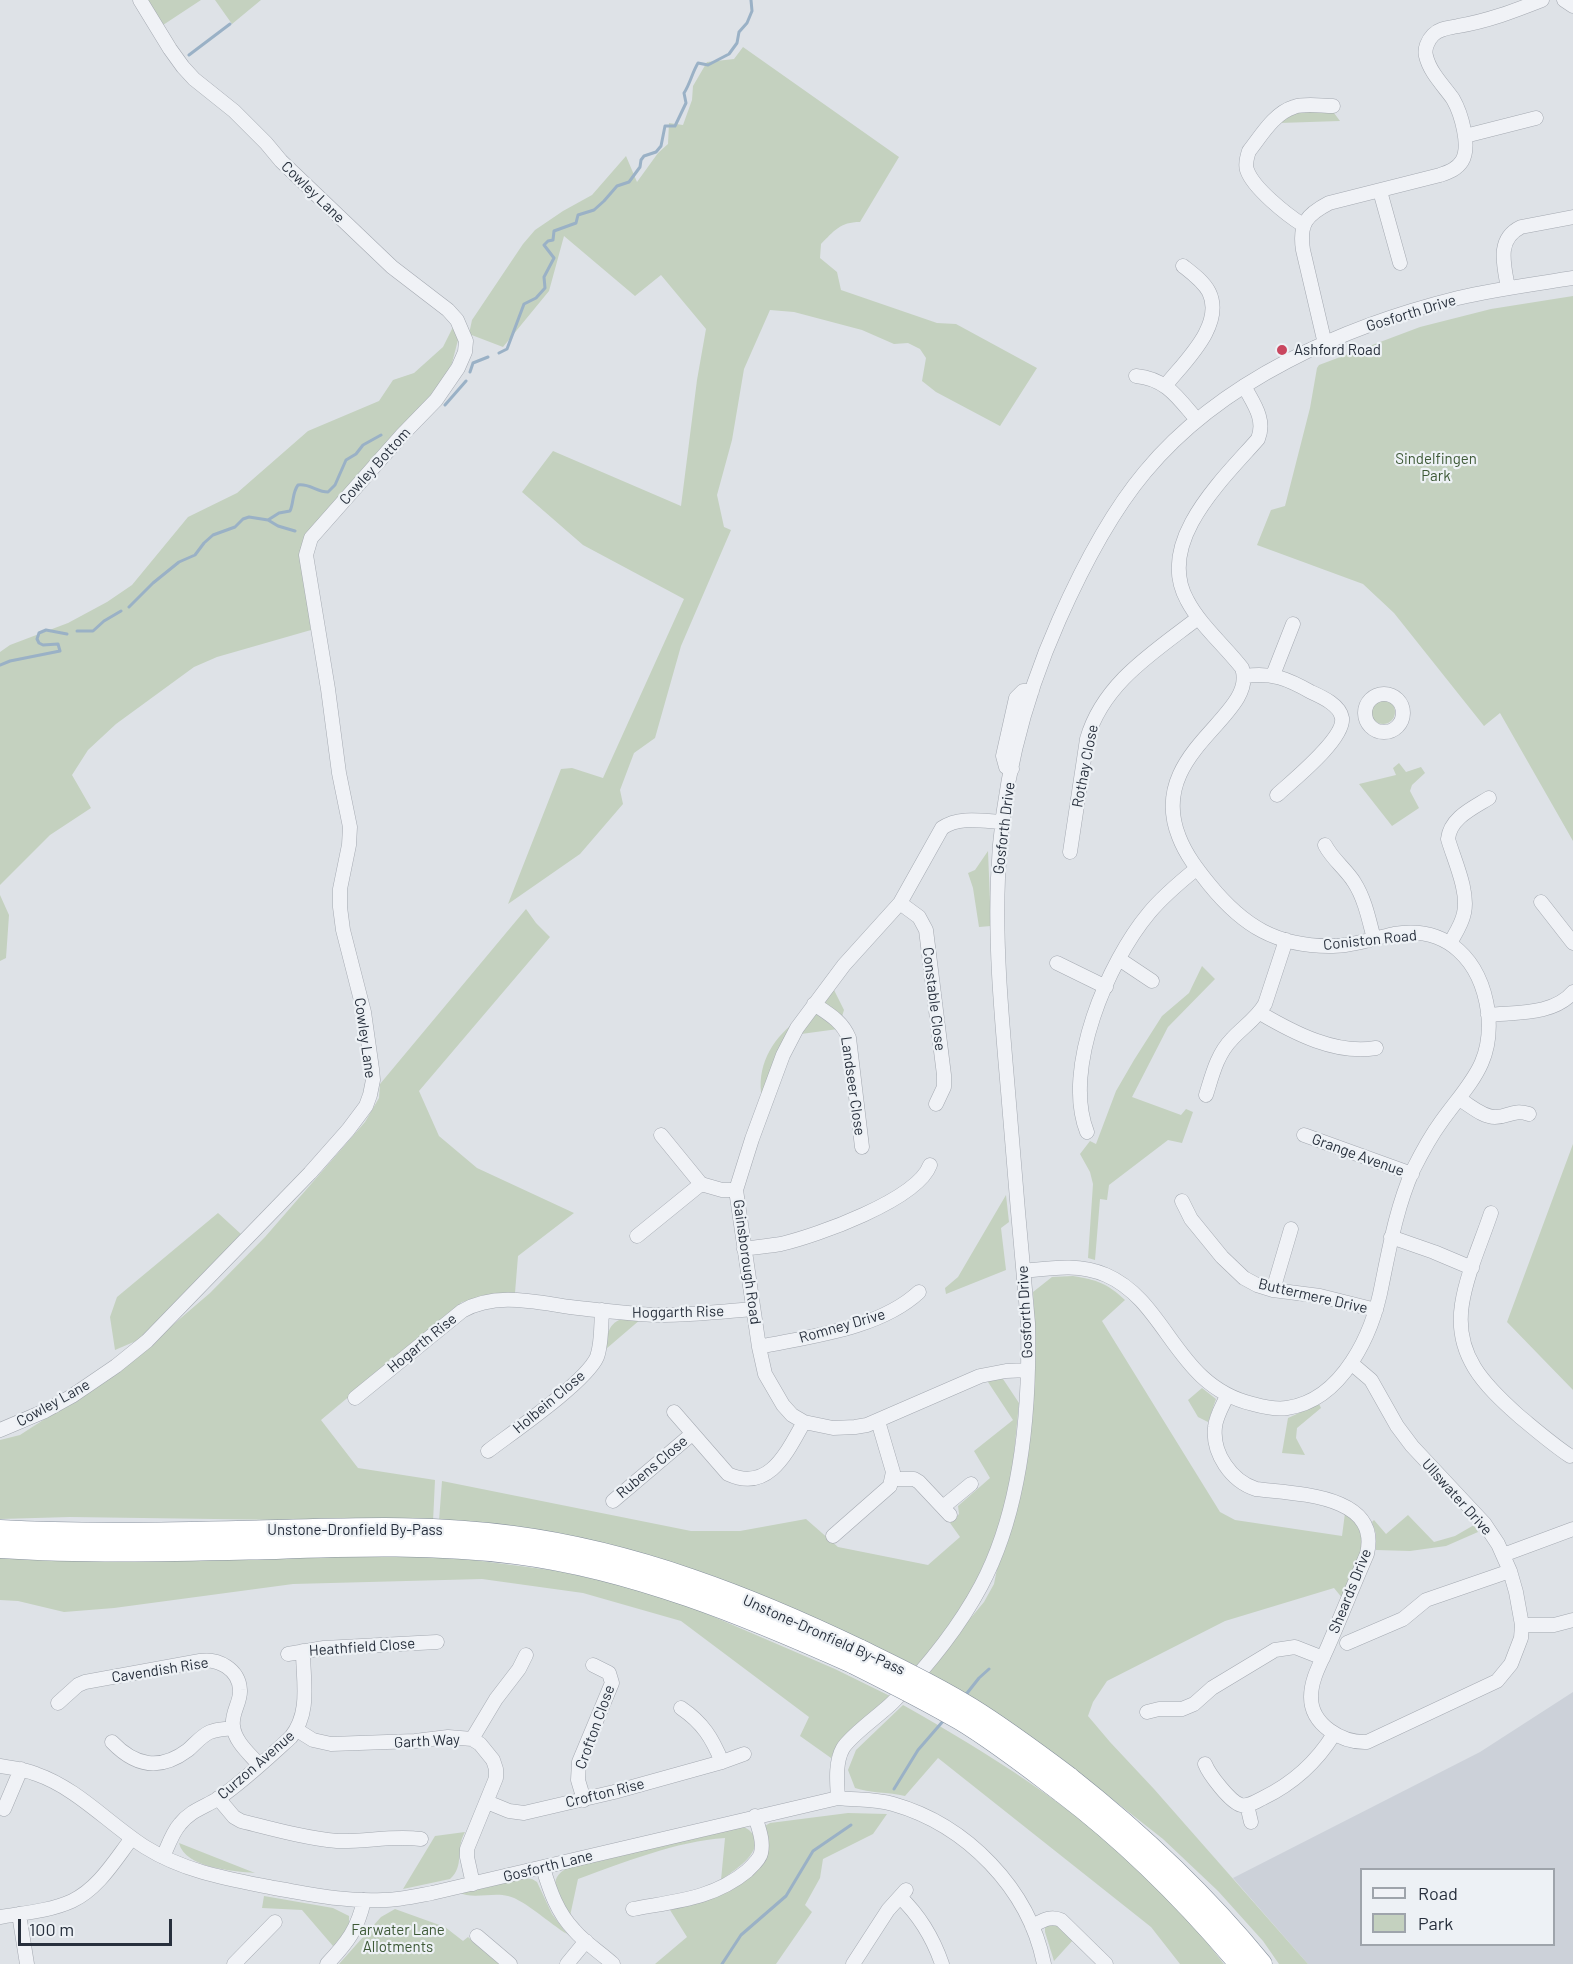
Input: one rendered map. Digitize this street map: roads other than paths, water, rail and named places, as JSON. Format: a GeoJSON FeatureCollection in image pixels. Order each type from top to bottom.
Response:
{"type":"FeatureCollection","features":[{"type":"Feature","properties":{"kind":"highway","name":"Unstone-Dronfield By-Pass"},"geometry":{"type":"LineString","coordinates":[[0,1530],[68,1533],[379,1527],[513,1536],[640,1562],[725,1591],[784,1614],[858,1657]]}},
{"type":"Feature","properties":{"kind":"highway","name":"Unstone-Dronfield By-Pass"},"geometry":{"type":"LineString","coordinates":[[0,1548],[109,1551],[441,1547],[516,1554],[560,1561],[612,1574],[720,1607],[909,1674],[971,1708],[1027,1745],[1089,1813],[1137,1854],[1202,1921],[1239,1964]]}},
{"type":"Feature","properties":{"kind":"highway","name":"Unstone-Dronfield By-Pass"},"geometry":{"type":"LineString","coordinates":[[1065,1785],[1123,1821],[1174,1868],[1234,1929],[1262,1964]]}},
{"type":"Feature","properties":{"kind":"street","name":"Cowley Lane"},"geometry":{"type":"LineString","coordinates":[[140,0],[170,49],[194,79],[234,111],[281,161],[392,267],[457,320],[466,341],[465,352],[450,381]]}},
{"type":"Feature","properties":{"kind":"street"},"geometry":{"type":"LineString","coordinates":[[1325,344],[1303,250],[1301,238],[1303,225],[1317,209],[1329,203],[1450,172],[1464,159],[1465,136],[1457,106],[1437,78],[1426,56],[1430,38],[1443,29],[1480,22],[1542,0]]}},
{"type":"Feature","properties":{"kind":"street"},"geometry":{"type":"LineString","coordinates":[[1564,0],[1573,6]]}},
{"type":"Feature","properties":{"kind":"street"},"geometry":{"type":"LineString","coordinates":[[1303,225],[1278,208],[1251,178],[1246,166],[1246,158],[1256,142],[1284,112],[1302,105],[1333,106]]}},
{"type":"Feature","properties":{"kind":"street"},"geometry":{"type":"LineString","coordinates":[[1465,136],[1536,118]]}},
{"type":"Feature","properties":{"kind":"street"},"geometry":{"type":"LineString","coordinates":[[1380,191],[1400,263]]}},
{"type":"Feature","properties":{"kind":"street"},"geometry":{"type":"LineString","coordinates":[[1508,288],[1503,253],[1504,244],[1513,231],[1521,227],[1573,217]]}},
{"type":"Feature","properties":{"kind":"street"},"geometry":{"type":"LineString","coordinates":[[1166,385],[1203,338],[1212,319],[1210,294],[1183,266]]}},
{"type":"Feature","properties":{"kind":"street","name":"Gosforth Drive"},"geometry":{"type":"LineString","coordinates":[[838,1798],[837,1770],[843,1749],[895,1699],[933,1657],[966,1613],[1003,1535],[1014,1491],[1023,1440],[1029,1370],[1028,1323],[997,940],[998,875],[1002,822],[1023,718],[1053,633],[1074,586],[1106,528],[1144,473],[1197,420],[1244,386],[1325,344],[1370,325],[1415,310],[1508,288],[1573,278]]}},
{"type":"Feature","properties":{"kind":"street"},"geometry":{"type":"LineString","coordinates":[[1136,376],[1148,377],[1166,385],[1197,420]]}},
{"type":"Feature","properties":{"kind":"street","name":"Cowley Bottom"},"geometry":{"type":"LineString","coordinates":[[306,555],[311,538],[436,400],[450,381]]}},
{"type":"Feature","properties":{"kind":"street"},"geometry":{"type":"LineString","coordinates":[[1244,386],[1258,412],[1262,430],[1258,439],[1200,509],[1188,530],[1180,553],[1179,580],[1198,618],[1242,668],[1245,676],[1273,675],[1321,696],[1334,706],[1342,717]]}},
{"type":"Feature","properties":{"kind":"street","name":"Cowley Lane"},"geometry":{"type":"LineString","coordinates":[[0,1430],[45,1411],[72,1396],[116,1366],[147,1341],[310,1173],[348,1130],[366,1106],[370,1095],[373,1080],[364,1012],[343,930],[340,907],[340,889],[349,845],[350,827],[339,773],[306,555]]}},
{"type":"Feature","properties":{"kind":"street","name":"Rothay Close"},"geometry":{"type":"LineString","coordinates":[[1070,852],[1084,755],[1092,723],[1099,708],[1113,688],[1137,666],[1198,618]]}},
{"type":"Feature","properties":{"kind":"street"},"geometry":{"type":"LineString","coordinates":[[1273,675],[1293,624]]}},
{"type":"Feature","properties":{"kind":"street","name":"Coniston Road"},"geometry":{"type":"LineString","coordinates":[[1024,1271],[1069,1267],[1090,1269],[1114,1279],[1138,1299],[1207,1383],[1227,1396],[1269,1408],[1290,1408],[1302,1404],[1326,1390],[1351,1363],[1376,1310],[1391,1237],[1412,1174],[1441,1121],[1460,1099],[1478,1071],[1485,1054],[1489,1036],[1484,991],[1477,972],[1462,952],[1450,943],[1431,935],[1414,933],[1395,934],[1334,946],[1286,940],[1258,930],[1246,922],[1196,869],[1178,834],[1173,804],[1175,790],[1183,766],[1191,753],[1239,696],[1245,685],[1245,676]]}},
{"type":"Feature","properties":{"kind":"street"},"geometry":{"type":"LineString","coordinates":[[1342,717],[1365,711]]}},
{"type":"Feature","properties":{"kind":"street"},"geometry":{"type":"LineString","coordinates":[[1277,795],[1332,741],[1338,732],[1342,717]]}},
{"type":"Feature","properties":{"kind":"street"},"geometry":{"type":"LineString","coordinates":[[1450,943],[1462,920],[1465,903],[1448,839],[1449,831],[1465,813],[1489,798]]}},
{"type":"Feature","properties":{"kind":"street","name":"Gainsborough Road"},"geometry":{"type":"LineString","coordinates":[[804,1422],[792,1415],[773,1389],[765,1374],[759,1347],[736,1190],[752,1139],[783,1055],[797,1028],[844,965],[900,903],[942,828],[948,823],[958,821],[1002,822]]}},
{"type":"Feature","properties":{"kind":"street"},"geometry":{"type":"LineString","coordinates":[[1325,845],[1358,888],[1374,939]]}},
{"type":"Feature","properties":{"kind":"street"},"geometry":{"type":"LineString","coordinates":[[1087,1132],[1080,1113],[1081,1066],[1087,1038],[1106,987],[1119,959],[1148,914],[1196,869]]}},
{"type":"Feature","properties":{"kind":"street"},"geometry":{"type":"LineString","coordinates":[[1541,902],[1573,943]]}},
{"type":"Feature","properties":{"kind":"street","name":"Constable Close"},"geometry":{"type":"LineString","coordinates":[[900,903],[919,917],[926,930],[944,1076],[944,1087],[936,1104]]}},
{"type":"Feature","properties":{"kind":"street"},"geometry":{"type":"LineString","coordinates":[[1206,1095],[1224,1048],[1260,1012],[1270,995],[1286,940]]}},
{"type":"Feature","properties":{"kind":"street"},"geometry":{"type":"LineString","coordinates":[[1119,959],[1152,981]]}},
{"type":"Feature","properties":{"kind":"street"},"geometry":{"type":"LineString","coordinates":[[1058,963],[1106,987]]}},
{"type":"Feature","properties":{"kind":"street"},"geometry":{"type":"LineString","coordinates":[[1488,1015],[1542,1009],[1562,1002],[1573,992]]}},
{"type":"Feature","properties":{"kind":"street","name":"Landseer Close"},"geometry":{"type":"LineString","coordinates":[[814,1004],[839,1021],[849,1038],[862,1147]]}},
{"type":"Feature","properties":{"kind":"street"},"geometry":{"type":"LineString","coordinates":[[1260,1012],[1300,1034],[1331,1045],[1350,1049],[1376,1048]]}},
{"type":"Feature","properties":{"kind":"street"},"geometry":{"type":"LineString","coordinates":[[1460,1099],[1489,1116],[1495,1117],[1515,1112],[1529,1114]]}},
{"type":"Feature","properties":{"kind":"street"},"geometry":{"type":"LineString","coordinates":[[661,1135],[701,1184],[722,1190],[736,1190]]}},
{"type":"Feature","properties":{"kind":"street","name":"Grange Avenue"},"geometry":{"type":"LineString","coordinates":[[1304,1136],[1412,1174]]}},
{"type":"Feature","properties":{"kind":"street"},"geometry":{"type":"LineString","coordinates":[[744,1249],[780,1244],[811,1235],[870,1211],[904,1192],[924,1177],[930,1165]]}},
{"type":"Feature","properties":{"kind":"street"},"geometry":{"type":"LineString","coordinates":[[637,1236],[701,1184]]}},
{"type":"Feature","properties":{"kind":"street","name":"Buttermere Drive"},"geometry":{"type":"LineString","coordinates":[[1182,1201],[1191,1219],[1232,1269],[1251,1282],[1273,1290],[1320,1296],[1376,1310]]}},
{"type":"Feature","properties":{"kind":"street"},"geometry":{"type":"LineString","coordinates":[[1491,1213],[1464,1292],[1461,1333],[1469,1359],[1482,1379],[1510,1408],[1548,1441],[1570,1456]]}},
{"type":"Feature","properties":{"kind":"street"},"geometry":{"type":"LineString","coordinates":[[1273,1290],[1291,1229]]}},
{"type":"Feature","properties":{"kind":"street"},"geometry":{"type":"LineString","coordinates":[[1391,1237],[1472,1268]]}},
{"type":"Feature","properties":{"kind":"street","name":"Romney Drive"},"geometry":{"type":"LineString","coordinates":[[759,1347],[842,1329],[871,1320],[906,1304],[919,1293]]}},
{"type":"Feature","properties":{"kind":"street","name":"Hogarth Rise"},"geometry":{"type":"LineString","coordinates":[[355,1398],[447,1322],[470,1306],[486,1302],[522,1299],[602,1310]]}},
{"type":"Feature","properties":{"kind":"street","name":"Hoggarth Rise"},"geometry":{"type":"LineString","coordinates":[[602,1310],[641,1314],[676,1314],[753,1309]]}},
{"type":"Feature","properties":{"kind":"street","name":"Holbein Close"},"geometry":{"type":"LineString","coordinates":[[488,1451],[586,1373],[597,1356],[602,1310]]}},
{"type":"Feature","properties":{"kind":"street","name":"Ullswater Drive"},"geometry":{"type":"LineString","coordinates":[[1334,1734],[1351,1741],[1367,1742],[1486,1687],[1504,1674],[1517,1651],[1522,1625],[1510,1571],[1484,1523],[1407,1439],[1384,1405],[1371,1380],[1351,1363]]}},
{"type":"Feature","properties":{"kind":"street"},"geometry":{"type":"LineString","coordinates":[[804,1422],[818,1426],[845,1428],[867,1425],[980,1376],[1006,1371],[1029,1370]]}},
{"type":"Feature","properties":{"kind":"street","name":"Sheards Drive"},"geometry":{"type":"LineString","coordinates":[[1227,1396],[1215,1424],[1215,1434],[1222,1460],[1233,1475],[1256,1489],[1322,1497],[1336,1502],[1353,1510],[1366,1526],[1370,1544],[1367,1554],[1315,1676],[1310,1700],[1317,1717],[1334,1734]]}},
{"type":"Feature","properties":{"kind":"street","name":"Rubens Close"},"geometry":{"type":"LineString","coordinates":[[674,1412],[728,1474],[738,1479],[748,1480],[767,1474],[775,1467],[804,1422]]}},
{"type":"Feature","properties":{"kind":"street"},"geometry":{"type":"LineString","coordinates":[[833,1536],[884,1493],[893,1479],[890,1460],[878,1421]]}},
{"type":"Feature","properties":{"kind":"street","name":"Rubens Close"},"geometry":{"type":"LineString","coordinates":[[613,1501],[692,1434]]}},
{"type":"Feature","properties":{"kind":"street"},"geometry":{"type":"LineString","coordinates":[[893,1479],[914,1479],[947,1511],[971,1484]]}},
{"type":"Feature","properties":{"kind":"street"},"geometry":{"type":"LineString","coordinates":[[1503,1555],[1573,1529]]}},
{"type":"Feature","properties":{"kind":"street"},"geometry":{"type":"LineString","coordinates":[[1347,1643],[1402,1619],[1426,1600],[1510,1571]]}},
{"type":"Feature","properties":{"kind":"street"},"geometry":{"type":"LineString","coordinates":[[1522,1625],[1554,1625],[1573,1620]]}},
{"type":"Feature","properties":{"kind":"street","name":"Heathfield Close"},"geometry":{"type":"LineString","coordinates":[[288,1654],[360,1645],[437,1642]]}},
{"type":"Feature","properties":{"kind":"street"},"geometry":{"type":"LineString","coordinates":[[1147,1712],[1159,1709],[1182,1709],[1194,1704],[1212,1688],[1275,1650],[1295,1647],[1323,1658]]}},
{"type":"Feature","properties":{"kind":"street","name":"Curzon Avenue"},"geometry":{"type":"LineString","coordinates":[[163,1857],[172,1836],[185,1819],[218,1798],[297,1730],[304,1710],[303,1651]]}},
{"type":"Feature","properties":{"kind":"street"},"geometry":{"type":"LineString","coordinates":[[472,1739],[526,1655]]}},
{"type":"Feature","properties":{"kind":"street","name":"Cavendish Rise"},"geometry":{"type":"LineString","coordinates":[[58,1702],[85,1682],[209,1660],[224,1664],[239,1683],[240,1690],[233,1718],[233,1728]]}},
{"type":"Feature","properties":{"kind":"street","name":"Crofton Close"},"geometry":{"type":"LineString","coordinates":[[584,1800],[578,1780],[579,1762],[612,1683],[609,1673],[593,1665]]}},
{"type":"Feature","properties":{"kind":"street"},"geometry":{"type":"LineString","coordinates":[[681,1708],[707,1731],[722,1762]]}},
{"type":"Feature","properties":{"kind":"street"},"geometry":{"type":"LineString","coordinates":[[112,1742],[121,1751],[140,1762],[160,1763],[180,1755],[209,1732],[233,1728],[242,1745],[259,1765]]}},
{"type":"Feature","properties":{"kind":"street","name":"Garth Way"},"geometry":{"type":"LineString","coordinates":[[297,1730],[313,1740],[331,1744],[415,1741],[448,1737],[472,1739],[487,1751],[496,1769],[496,1778],[467,1849],[473,1884]]}},
{"type":"Feature","properties":{"kind":"street"},"geometry":{"type":"LineString","coordinates":[[1205,1764],[1218,1784],[1238,1804],[1247,1805],[1271,1794],[1301,1774],[1324,1749],[1334,1734]]}},
{"type":"Feature","properties":{"kind":"street","name":"Crofton Rise"},"geometry":{"type":"LineString","coordinates":[[487,1802],[508,1811],[524,1813],[584,1800],[744,1754]]}},
{"type":"Feature","properties":{"kind":"street","name":"Gosforth Lane"},"geometry":{"type":"LineString","coordinates":[[0,1766],[37,1774],[70,1792],[132,1838],[163,1857],[204,1873],[322,1896],[364,1900],[402,1898],[473,1884],[838,1798],[890,1803],[918,1813],[960,1838],[990,1863],[1007,1882],[1024,1908],[1044,1964]]}},
{"type":"Feature","properties":{"kind":"street"},"geometry":{"type":"LineString","coordinates":[[4,1809],[21,1769]]}},
{"type":"Feature","properties":{"kind":"street"},"geometry":{"type":"LineString","coordinates":[[218,1798],[234,1817],[241,1821],[309,1837],[339,1841],[398,1837],[421,1839]]}},
{"type":"Feature","properties":{"kind":"street"},"geometry":{"type":"LineString","coordinates":[[1247,1805],[1251,1822]]}},
{"type":"Feature","properties":{"kind":"street"},"geometry":{"type":"LineString","coordinates":[[633,1910],[708,1894],[731,1884],[752,1867],[761,1854],[762,1839],[755,1816]]}},
{"type":"Feature","properties":{"kind":"street"},"geometry":{"type":"LineString","coordinates":[[0,1917],[73,1901],[87,1892],[103,1875],[132,1838]]}},
{"type":"Feature","properties":{"kind":"street"},"geometry":{"type":"LineString","coordinates":[[543,1868],[553,1899],[562,1915],[574,1930],[613,1964]]}},
{"type":"Feature","properties":{"kind":"street"},"geometry":{"type":"LineString","coordinates":[[853,1964],[888,1910],[903,1894],[926,1927],[942,1964]]}},
{"type":"Feature","properties":{"kind":"street"},"geometry":{"type":"LineString","coordinates":[[327,1964],[351,1936],[357,1925],[364,1900]]}},
{"type":"Feature","properties":{"kind":"street"},"geometry":{"type":"LineString","coordinates":[[19,1914],[27,1964]]}},
{"type":"Feature","properties":{"kind":"street"},"geometry":{"type":"LineString","coordinates":[[1032,1926],[1049,1918],[1055,1917],[1061,1920],[1106,1964]]}},
{"type":"Feature","properties":{"kind":"street"},"geometry":{"type":"LineString","coordinates":[[234,1964],[275,1923]]}},
{"type":"Feature","properties":{"kind":"street"},"geometry":{"type":"LineString","coordinates":[[477,1936],[510,1964]]}},
{"type":"Feature","properties":{"kind":"street"},"geometry":{"type":"LineString","coordinates":[[567,1964],[586,1941]]}},
{"type":"Feature","properties":{"kind":"waterway"},"geometry":{"type":"LineString","coordinates":[[499,353],[507,349],[524,304],[536,298],[545,288],[544,277],[554,258],[544,245],[553,240],[554,231],[576,223],[578,215],[594,210],[617,186],[629,182],[640,167],[644,156],[656,152],[661,146],[665,126],[675,126],[686,103],[684,93],[698,63],[708,65],[729,54],[737,43],[739,32],[747,23],[752,11],[751,0]]}},
{"type":"Feature","properties":{"kind":"waterway"},"geometry":{"type":"LineString","coordinates":[[189,55],[230,24]]}},
{"type":"Feature","properties":{"kind":"waterway"},"geometry":{"type":"LineString","coordinates":[[470,372],[473,363],[488,357]]}},
{"type":"Feature","properties":{"kind":"waterway"},"geometry":{"type":"LineString","coordinates":[[445,405],[466,381]]}},
{"type":"Feature","properties":{"kind":"waterway"},"geometry":{"type":"LineString","coordinates":[[129,607],[179,562],[195,555],[213,535],[235,527],[243,519],[249,517],[268,520],[279,513],[290,511],[298,485],[306,485],[328,492],[335,485],[346,460],[356,454],[363,445],[381,435]]}},
{"type":"Feature","properties":{"kind":"waterway"},"geometry":{"type":"LineString","coordinates":[[268,520],[295,531]]}},
{"type":"Feature","properties":{"kind":"waterway"},"geometry":{"type":"LineString","coordinates":[[77,631],[93,631],[121,611]]}},
{"type":"Feature","properties":{"kind":"waterway"},"geometry":{"type":"LineString","coordinates":[[0,665],[60,651],[58,644],[39,643],[37,639],[39,633],[46,630],[67,634]]}},
{"type":"Feature","properties":{"kind":"waterway"},"geometry":{"type":"LineString","coordinates":[[964,1697],[989,1669]]}},
{"type":"Feature","properties":{"kind":"waterway"},"geometry":{"type":"LineString","coordinates":[[894,1789],[918,1750],[944,1720]]}},
{"type":"Feature","properties":{"kind":"waterway"},"geometry":{"type":"LineString","coordinates":[[722,1964],[741,1935],[786,1896],[813,1851],[851,1825]]}},
{"type":"Feature","properties":{"kind":"place","name":"Ashford Road"},"geometry":{"type":"Point","coordinates":[1282,350]}},
{"type":"Feature","properties":{"kind":"park label","name":"Sindelfingen Park"},"geometry":{"type":"Point","coordinates":[1436,468]}},
{"type":"Feature","properties":{"kind":"park label","name":"Farwater Lane Allotments"},"geometry":{"type":"Point","coordinates":[398,1938]}}]}
